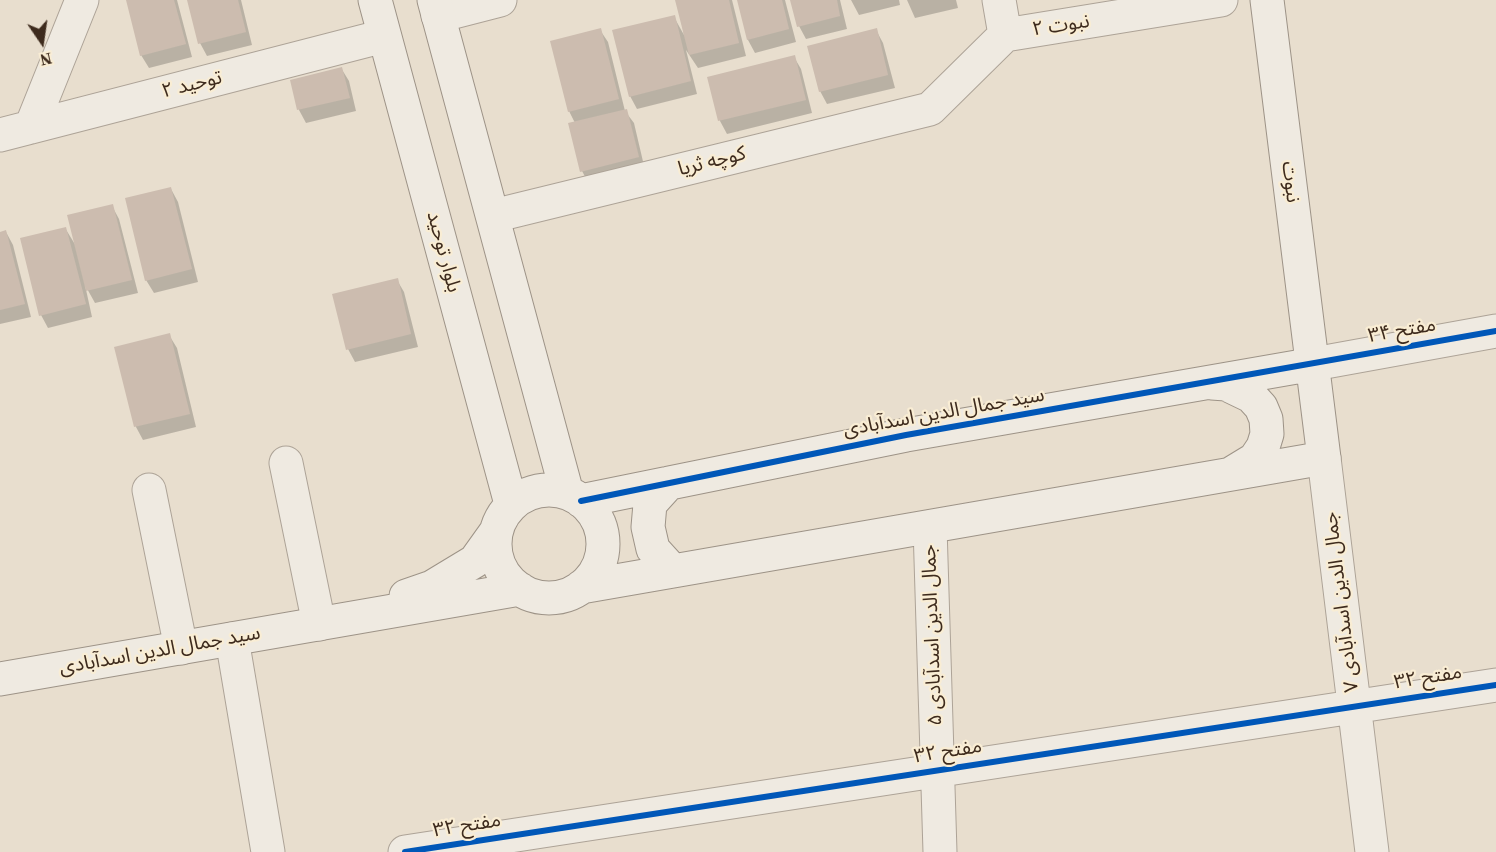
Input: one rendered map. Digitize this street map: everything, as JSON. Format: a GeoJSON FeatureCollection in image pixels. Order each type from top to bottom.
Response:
{"type":"FeatureCollection","features":[{"type":"Feature","properties":{"kind":"street"},"geometry":{"type":"LineString","coordinates":[[31,127],[82,0]]}},
{"type":"Feature","properties":{"kind":"street","name":"بلوار توحید"},"geometry":{"type":"LineString","coordinates":[[375,0],[511,504]]}},
{"type":"Feature","properties":{"kind":"street"},"geometry":{"type":"LineString","coordinates":[[500,0],[436,8],[574,497]]}},
{"type":"Feature","properties":{"kind":"street"},"geometry":{"type":"LineString","coordinates":[[999,0],[1005,35]]}},
{"type":"Feature","properties":{"kind":"street","name":"نبوت ۲"},"geometry":{"type":"LineString","coordinates":[[930,109],[1005,35],[1221,0]]}},
{"type":"Feature","properties":{"kind":"street","name":"نبوت"},"geometry":{"type":"LineString","coordinates":[[1267,0],[1324,458]]}},
{"type":"Feature","properties":{"kind":"street","name":"توحید ۲"},"geometry":{"type":"LineString","coordinates":[[0,135],[384,36]]}},
{"type":"Feature","properties":{"kind":"street","name":"کوچه ثریا"},"geometry":{"type":"LineString","coordinates":[[493,216],[930,109]]}},
{"type":"Feature","properties":{"kind":"street","name":"مفتح ۳۴"},"geometry":{"type":"LineString","coordinates":[[1314,364],[1496,331]]}},
{"type":"Feature","properties":{"kind":"street","name":"سید جمال الدین اسدآبادی"},"geometry":{"type":"LineString","coordinates":[[574,497],[669,483],[906,435],[1314,364]]}},
{"type":"Feature","properties":{"kind":"street"},"geometry":{"type":"LineString","coordinates":[[1210,383],[1226,384],[1251,396],[1260,406],[1266,419],[1267,434],[1263,447],[1255,459],[1230,474]]}},
{"type":"Feature","properties":{"kind":"street"},"geometry":{"type":"LineString","coordinates":[[581,587],[1324,458]]}},
{"type":"Feature","properties":{"kind":"street","name":"جمال الدین اسدآبادی ۷"},"geometry":{"type":"LineString","coordinates":[[1324,458],[1372,852]]}},
{"type":"Feature","properties":{"kind":"street"},"geometry":{"type":"LineString","coordinates":[[286,464],[319,624]]}},
{"type":"Feature","properties":{"kind":"street"},"geometry":{"type":"LineString","coordinates":[[669,483],[650,504],[648,527],[653,549],[672,571]]}},
{"type":"Feature","properties":{"kind":"street"},"geometry":{"type":"LineString","coordinates":[[149,490],[181,648]]}},
{"type":"Feature","properties":{"kind":"street"},"geometry":{"type":"LineString","coordinates":[[537,491],[574,497],[593,512],[600,527],[603,544],[600,560],[593,575],[581,587],[567,595],[551,598],[534,596],[507,579],[499,565],[495,549],[495,533],[501,518],[511,504],[537,491]]}},
{"type":"Feature","properties":{"kind":"street","name":"جمال الدین اسدآبادی ۵"},"geometry":{"type":"LineString","coordinates":[[930,527],[940,852]]}},
{"type":"Feature","properties":{"kind":"street","name":"سید جمال الدین اسدآبادی"},"geometry":{"type":"LineString","coordinates":[[319,624],[432,587],[475,561],[495,533]]}},
{"type":"Feature","properties":{"kind":"street","name":"سید جمال الدین اسدآبادی"},"geometry":{"type":"LineString","coordinates":[[0,679],[520,589]]}},
{"type":"Feature","properties":{"kind":"street"},"geometry":{"type":"LineString","coordinates":[[232,639],[268,852]]}},
{"type":"Feature","properties":{"kind":"street","name":"مفتح ۳۲"},"geometry":{"type":"LineString","coordinates":[[405,852],[1496,685]]}},
{"type":"Feature","properties":{"kind":"building"},"geometry":{"type":"Polygon","coordinates":[[[126,0],[174,0],[186,44],[140,56],[126,0]]]}},
{"type":"Feature","properties":{"kind":"building"},"geometry":{"type":"Polygon","coordinates":[[[187,0],[238,0],[246,32],[198,44],[187,0]]]}},
{"type":"Feature","properties":{"kind":"building"},"geometry":{"type":"Polygon","coordinates":[[[675,0],[729,0],[739,43],[689,55],[675,0]]]}},
{"type":"Feature","properties":{"kind":"building"},"geometry":{"type":"Polygon","coordinates":[[[737,0],[782,0],[789,29],[747,40],[737,0]]]}},
{"type":"Feature","properties":{"kind":"building"},"geometry":{"type":"Polygon","coordinates":[[[790,0],[837,0],[840,16],[797,27],[790,0]]]}},
{"type":"Feature","properties":{"kind":"building"},"geometry":{"type":"Polygon","coordinates":[[[675,15],[691,81],[629,97],[612,30],[675,15]]]}},
{"type":"Feature","properties":{"kind":"building"},"geometry":{"type":"Polygon","coordinates":[[[601,28],[619,99],[568,112],[550,41],[601,28]]]}},
{"type":"Feature","properties":{"kind":"building"},"geometry":{"type":"Polygon","coordinates":[[[877,28],[888,75],[819,92],[807,46],[877,28]]]}},
{"type":"Feature","properties":{"kind":"building"},"geometry":{"type":"Polygon","coordinates":[[[795,55],[806,100],[718,121],[707,77],[795,55]]]}},
{"type":"Feature","properties":{"kind":"building"},"geometry":{"type":"Polygon","coordinates":[[[342,67],[350,98],[297,110],[290,80],[342,67]]]}},
{"type":"Feature","properties":{"kind":"building"},"geometry":{"type":"Polygon","coordinates":[[[627,109],[639,157],[580,172],[568,123],[627,109]]]}},
{"type":"Feature","properties":{"kind":"building"},"geometry":{"type":"Polygon","coordinates":[[[171,187],[192,269],[145,281],[125,198],[171,187]]]}},
{"type":"Feature","properties":{"kind":"building"},"geometry":{"type":"Polygon","coordinates":[[[113,204],[132,280],[86,291],[67,215],[113,204]]]}},
{"type":"Feature","properties":{"kind":"building"},"geometry":{"type":"Polygon","coordinates":[[[66,227],[86,304],[39,316],[20,238],[66,227]]]}},
{"type":"Feature","properties":{"kind":"building"},"geometry":{"type":"Polygon","coordinates":[[[6,230],[25,304],[0,310],[0,232],[6,230]]]}},
{"type":"Feature","properties":{"kind":"building"},"geometry":{"type":"Polygon","coordinates":[[[398,278],[411,334],[346,350],[332,294],[398,278]]]}},
{"type":"Feature","properties":{"kind":"building"},"geometry":{"type":"Polygon","coordinates":[[[170,333],[190,414],[134,427],[114,347],[170,333]]]}},
{"type":"Feature","properties":{"kind":"cycle path"},"geometry":{"type":"LineString","coordinates":[[581,501],[906,435],[1496,331]]}},
{"type":"Feature","properties":{"kind":"cycle path"},"geometry":{"type":"LineString","coordinates":[[405,852],[1496,685]]}}]}
